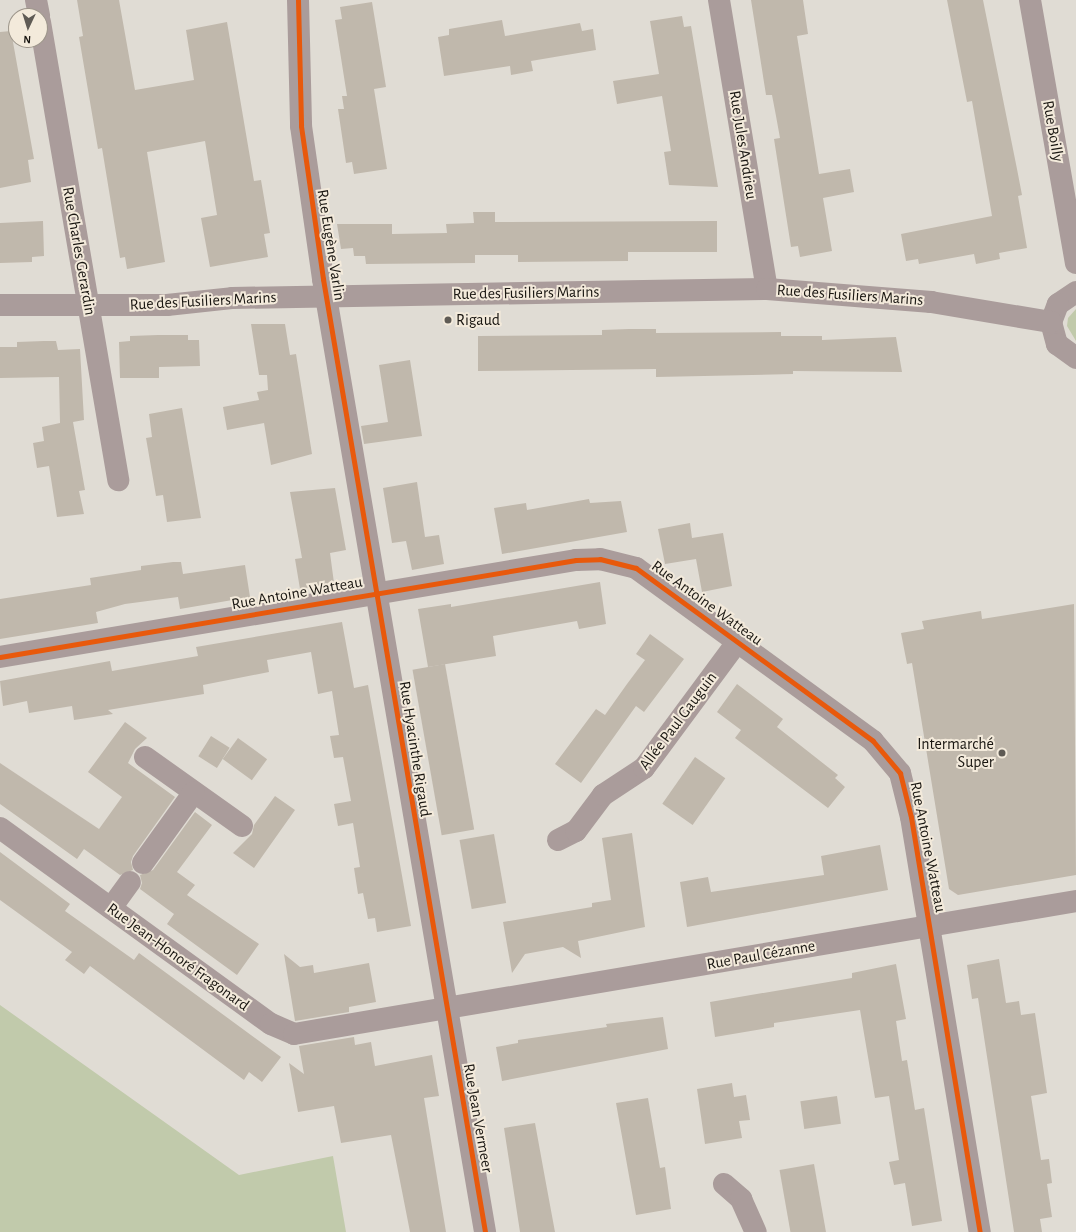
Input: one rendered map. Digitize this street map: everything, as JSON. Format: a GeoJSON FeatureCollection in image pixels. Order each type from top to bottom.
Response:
{"type":"FeatureCollection","features":[{"type":"Feature","properties":{"kind":"street","name":"Rue Eugène Varlin"},"geometry":{"type":"LineString","coordinates":[[298,0],[301,126],[326,296],[360,492]]}},
{"type":"Feature","properties":{"kind":"street","name":"Rue Jules Andrieu"},"geometry":{"type":"LineString","coordinates":[[719,0],[767,289]]}},
{"type":"Feature","properties":{"kind":"street","name":"Rue Boilly"},"geometry":{"type":"LineString","coordinates":[[1030,0],[1068,164],[1076,263]]}},
{"type":"Feature","properties":{"kind":"street","name":"Rue Charles Gerardin"},"geometry":{"type":"LineString","coordinates":[[44,48],[118,480]]}},
{"type":"Feature","properties":{"kind":"street","name":"Rue des Fusiliers Marins"},"geometry":{"type":"LineString","coordinates":[[0,305],[167,305],[232,298],[767,289],[931,302],[1051,322]]}},
{"type":"Feature","properties":{"kind":"street"},"geometry":{"type":"LineString","coordinates":[[1076,292],[1060,301],[1051,322],[1057,344],[1076,358]]}},
{"type":"Feature","properties":{"kind":"street","name":"Rue Hyacinthe Rigaud"},"geometry":{"type":"LineString","coordinates":[[360,492],[445,1009]]}},
{"type":"Feature","properties":{"kind":"street","name":"Rue Antoine Watteau"},"geometry":{"type":"LineString","coordinates":[[0,657],[576,560],[600,559],[636,568],[873,741],[895,766],[908,798],[980,1232]]}},
{"type":"Feature","properties":{"kind":"street","name":"Allée Paul Gauguin"},"geometry":{"type":"LineString","coordinates":[[558,840],[576,831],[603,795],[644,768],[738,641]]}},
{"type":"Feature","properties":{"kind":"street"},"geometry":{"type":"LineString","coordinates":[[145,757],[242,826]]}},
{"type":"Feature","properties":{"kind":"street"},"geometry":{"type":"LineString","coordinates":[[143,863],[194,792]]}},
{"type":"Feature","properties":{"kind":"street","name":"Rue Jean-Honoré Fragonard"},"geometry":{"type":"LineString","coordinates":[[0,828],[283,1031],[307,1033],[445,1009]]}},
{"type":"Feature","properties":{"kind":"street"},"geometry":{"type":"LineString","coordinates":[[111,908],[130,882]]}},
{"type":"Feature","properties":{"kind":"street","name":"Rue Paul Cézanne"},"geometry":{"type":"LineString","coordinates":[[445,1009],[1076,901]]}},
{"type":"Feature","properties":{"kind":"street","name":"Rue Jean Vermeer"},"geometry":{"type":"LineString","coordinates":[[445,1009],[485,1232]]}},
{"type":"Feature","properties":{"kind":"street"},"geometry":{"type":"LineString","coordinates":[[724,1184],[741,1199],[756,1232]]}},
{"type":"Feature","properties":{"kind":"green space"},"geometry":{"type":"Polygon","coordinates":[[[1076,309],[1076,341],[1067,326],[1068,318],[1076,309]]]}},
{"type":"Feature","properties":{"kind":"green space"},"geometry":{"type":"Polygon","coordinates":[[[0,1005],[239,1175],[333,1156],[346,1232],[0,1232],[0,1005]]]}},
{"type":"Feature","properties":{"kind":"building"},"geometry":{"type":"Polygon","coordinates":[[[77,0],[119,0],[135,90],[194,80],[186,30],[227,22],[254,181],[261,180],[270,233],[264,234],[268,257],[210,267],[201,218],[217,215],[205,141],[147,152],[165,262],[127,269],[125,257],[120,258],[102,148],[98,149],[79,37],[83,36],[77,0]]]}},
{"type":"Feature","properties":{"kind":"building"},"geometry":{"type":"Polygon","coordinates":[[[751,0],[803,0],[808,34],[797,36],[819,174],[850,169],[854,192],[823,198],[832,251],[800,257],[798,246],[791,247],[774,139],[780,138],[772,95],[766,95],[751,0]]]}},
{"type":"Feature","properties":{"kind":"building"},"geometry":{"type":"Polygon","coordinates":[[[947,0],[983,0],[1022,195],[1018,196],[1027,248],[999,253],[1000,259],[976,264],[974,254],[919,264],[918,259],[906,261],[901,234],[992,216],[972,101],[967,102],[947,0]]]}},
{"type":"Feature","properties":{"kind":"building"},"geometry":{"type":"Polygon","coordinates":[[[372,2],[386,87],[374,89],[387,169],[354,174],[352,162],[346,163],[338,109],[344,109],[342,96],[347,96],[335,20],[342,19],[340,7],[372,2]]]}},
{"type":"Feature","properties":{"kind":"building"},"geometry":{"type":"Polygon","coordinates":[[[682,16],[684,27],[691,26],[718,187],[669,185],[664,152],[671,151],[662,96],[617,104],[613,81],[659,74],[650,21],[682,16]]]}},
{"type":"Feature","properties":{"kind":"building"},"geometry":{"type":"Polygon","coordinates":[[[502,20],[505,36],[580,23],[582,31],[593,29],[596,50],[531,61],[533,71],[511,75],[510,66],[444,76],[438,37],[449,35],[449,29],[502,20]]]}},
{"type":"Feature","properties":{"kind":"building"},"geometry":{"type":"Polygon","coordinates":[[[8,31],[8,48],[14,48],[34,159],[28,160],[31,182],[0,188],[0,32],[8,31]]]}},
{"type":"Feature","properties":{"kind":"building"},"geometry":{"type":"Polygon","coordinates":[[[473,212],[495,212],[495,222],[717,221],[717,252],[628,252],[628,261],[518,262],[518,255],[475,255],[475,263],[366,264],[365,256],[354,256],[353,248],[341,249],[337,224],[392,224],[392,234],[447,233],[446,224],[474,223],[473,212]]]}},
{"type":"Feature","properties":{"kind":"building"},"geometry":{"type":"Polygon","coordinates":[[[43,221],[44,256],[32,257],[32,262],[0,263],[0,223],[43,221]]]}},
{"type":"Feature","properties":{"kind":"building"},"geometry":{"type":"Polygon","coordinates":[[[251,324],[285,324],[290,355],[296,354],[312,454],[271,465],[264,423],[227,430],[223,407],[259,400],[257,392],[268,390],[267,375],[259,375],[251,324]]]}},
{"type":"Feature","properties":{"kind":"building"},"geometry":{"type":"Polygon","coordinates":[[[656,329],[656,333],[781,332],[781,336],[822,336],[822,340],[896,337],[902,372],[793,371],[793,374],[656,377],[656,369],[478,371],[478,336],[602,335],[602,330],[656,329]]]}},
{"type":"Feature","properties":{"kind":"building"},"geometry":{"type":"Polygon","coordinates":[[[188,335],[188,340],[199,340],[200,366],[159,367],[159,378],[120,378],[119,342],[130,341],[130,336],[188,335]]]}},
{"type":"Feature","properties":{"kind":"building"},"geometry":{"type":"Polygon","coordinates":[[[56,341],[58,350],[80,349],[84,420],[73,422],[85,490],[79,491],[84,514],[57,517],[49,466],[37,468],[33,443],[44,441],[42,427],[60,423],[59,377],[0,378],[0,347],[17,347],[17,342],[56,341]]]}},
{"type":"Feature","properties":{"kind":"building"},"geometry":{"type":"Polygon","coordinates":[[[410,360],[422,436],[364,444],[361,426],[388,422],[379,365],[410,360]]]}},
{"type":"Feature","properties":{"kind":"building"},"geometry":{"type":"Polygon","coordinates":[[[182,408],[201,518],[167,522],[163,495],[156,496],[146,438],[152,437],[149,414],[182,408]]]}},
{"type":"Feature","properties":{"kind":"building"},"geometry":{"type":"Polygon","coordinates":[[[417,482],[425,537],[439,535],[444,564],[412,570],[406,541],[392,543],[383,488],[417,482]]]}},
{"type":"Feature","properties":{"kind":"building"},"geometry":{"type":"Polygon","coordinates":[[[335,488],[346,550],[330,553],[334,583],[300,589],[295,559],[302,558],[290,492],[335,488]]]}},
{"type":"Feature","properties":{"kind":"building"},"geometry":{"type":"Polygon","coordinates":[[[589,499],[590,503],[621,501],[627,532],[502,554],[494,508],[526,503],[527,510],[589,499]]]}},
{"type":"Feature","properties":{"kind":"building"},"geometry":{"type":"Polygon","coordinates":[[[690,523],[692,538],[723,533],[732,586],[702,592],[696,559],[665,564],[658,529],[690,523]]]}},
{"type":"Feature","properties":{"kind":"building"},"geometry":{"type":"Polygon","coordinates":[[[181,562],[183,574],[245,565],[250,597],[180,609],[178,597],[125,604],[96,612],[98,623],[0,639],[0,599],[91,585],[90,578],[141,570],[141,566],[181,562]]]}},
{"type":"Feature","properties":{"kind":"building"},"geometry":{"type":"Polygon","coordinates":[[[600,582],[606,624],[579,629],[577,621],[493,636],[496,656],[428,667],[418,609],[451,604],[451,607],[600,582]]]}},
{"type":"Feature","properties":{"kind":"building","name":"Intermarché Super"},"geometry":{"type":"Polygon","coordinates":[[[1074,604],[1076,875],[958,895],[949,889],[912,663],[907,664],[901,633],[924,629],[922,621],[981,611],[982,619],[1074,604]]]}},
{"type":"Feature","properties":{"kind":"building"},"geometry":{"type":"Polygon","coordinates":[[[342,622],[354,688],[368,685],[411,926],[377,932],[375,918],[368,919],[363,893],[358,894],[354,868],[360,867],[353,823],[338,826],[334,804],[351,801],[343,757],[334,758],[330,736],[339,735],[332,691],[318,694],[311,652],[267,660],[269,672],[203,685],[204,694],[108,710],[113,714],[74,720],[72,706],[29,713],[27,701],[3,706],[0,681],[110,661],[112,671],[198,656],[196,647],[342,622]]]}},
{"type":"Feature","properties":{"kind":"building"},"geometry":{"type":"Polygon","coordinates":[[[650,634],[684,659],[644,712],[636,706],[581,783],[555,764],[596,709],[605,715],[645,660],[636,654],[650,634]]]}},
{"type":"Feature","properties":{"kind":"building"},"geometry":{"type":"Polygon","coordinates":[[[445,664],[474,829],[442,835],[413,670],[445,664]]]}},
{"type":"Feature","properties":{"kind":"building"},"geometry":{"type":"Polygon","coordinates":[[[737,684],[783,719],[777,727],[838,775],[835,778],[845,787],[828,808],[735,738],[741,730],[717,712],[737,684]]]}},
{"type":"Feature","properties":{"kind":"building"},"geometry":{"type":"Polygon","coordinates":[[[125,722],[147,738],[135,749],[128,763],[175,797],[133,856],[131,862],[133,870],[120,875],[84,849],[77,859],[0,804],[0,763],[99,829],[122,797],[88,772],[125,722]]]}},
{"type":"Feature","properties":{"kind":"building"},"geometry":{"type":"Polygon","coordinates":[[[211,736],[230,748],[217,768],[198,756],[211,736]]]}},
{"type":"Feature","properties":{"kind":"building"},"geometry":{"type":"Polygon","coordinates":[[[238,738],[267,759],[252,780],[223,759],[238,738]]]}},
{"type":"Feature","properties":{"kind":"building"},"geometry":{"type":"Polygon","coordinates":[[[695,757],[725,778],[693,825],[662,804],[695,757]]]}},
{"type":"Feature","properties":{"kind":"building"},"geometry":{"type":"Polygon","coordinates":[[[275,796],[295,810],[254,868],[233,853],[252,834],[254,825],[275,796]]]}},
{"type":"Feature","properties":{"kind":"building"},"geometry":{"type":"Polygon","coordinates":[[[195,812],[212,825],[177,872],[195,885],[187,895],[259,944],[237,975],[167,924],[174,914],[140,889],[142,883],[140,875],[153,870],[195,812]]]}},
{"type":"Feature","properties":{"kind":"building"},"geometry":{"type":"Polygon","coordinates":[[[632,833],[645,927],[578,941],[581,958],[563,947],[525,954],[512,973],[503,922],[592,907],[592,903],[611,900],[602,838],[632,833]]]}},
{"type":"Feature","properties":{"kind":"building"},"geometry":{"type":"Polygon","coordinates":[[[494,834],[506,903],[472,909],[460,840],[494,834]]]}},
{"type":"Feature","properties":{"kind":"building"},"geometry":{"type":"Polygon","coordinates":[[[880,845],[888,890],[687,927],[680,882],[708,877],[711,892],[824,875],[821,856],[880,845]]]}},
{"type":"Feature","properties":{"kind":"building"},"geometry":{"type":"Polygon","coordinates":[[[0,852],[70,904],[65,911],[134,960],[139,953],[281,1057],[262,1082],[249,1072],[244,1080],[90,966],[84,974],[65,960],[72,952],[0,900],[0,852]]]}},
{"type":"Feature","properties":{"kind":"building"},"geometry":{"type":"Polygon","coordinates":[[[284,954],[300,967],[313,965],[314,973],[369,963],[376,1002],[349,1007],[349,1012],[295,1021],[284,954]]]}},
{"type":"Feature","properties":{"kind":"building"},"geometry":{"type":"Polygon","coordinates":[[[999,959],[1006,1003],[1019,1001],[1021,1015],[1035,1013],[1047,1093],[1031,1096],[1041,1160],[1049,1159],[1052,1183],[1047,1184],[1052,1217],[1040,1219],[1042,1232],[1014,1232],[978,998],[972,999],[967,965],[999,959]]]}},
{"type":"Feature","properties":{"kind":"building"},"geometry":{"type":"Polygon","coordinates":[[[896,964],[906,1019],[896,1021],[902,1061],[907,1060],[915,1110],[924,1108],[942,1221],[912,1226],[905,1183],[894,1185],[889,1162],[899,1160],[889,1096],[875,1098],[860,1010],[774,1023],[774,1027],[715,1037],[710,1002],[852,978],[852,973],[896,964]]]}},
{"type":"Feature","properties":{"kind":"building"},"geometry":{"type":"Polygon","coordinates":[[[663,1017],[668,1049],[502,1081],[496,1047],[518,1043],[518,1040],[607,1027],[606,1024],[663,1017]]]}},
{"type":"Feature","properties":{"kind":"building"},"geometry":{"type":"Polygon","coordinates":[[[354,1037],[355,1045],[371,1042],[375,1066],[432,1055],[439,1096],[424,1098],[446,1232],[410,1232],[391,1135],[341,1143],[334,1106],[298,1112],[289,1063],[304,1074],[299,1046],[354,1037]]]}},
{"type":"Feature","properties":{"kind":"building"},"geometry":{"type":"Polygon","coordinates":[[[732,1083],[734,1097],[746,1095],[750,1120],[739,1121],[742,1138],[705,1144],[697,1089],[732,1083]]]}},
{"type":"Feature","properties":{"kind":"building"},"geometry":{"type":"Polygon","coordinates":[[[837,1096],[841,1124],[804,1129],[800,1101],[837,1096]]]}},
{"type":"Feature","properties":{"kind":"building"},"geometry":{"type":"Polygon","coordinates":[[[648,1098],[660,1168],[665,1167],[671,1209],[636,1215],[616,1103],[648,1098]]]}},
{"type":"Feature","properties":{"kind":"building"},"geometry":{"type":"Polygon","coordinates":[[[535,1123],[555,1232],[520,1232],[504,1128],[535,1123]]]}},
{"type":"Feature","properties":{"kind":"building"},"geometry":{"type":"Polygon","coordinates":[[[814,1164],[826,1232],[790,1232],[780,1170],[814,1164]]]}},
{"type":"Feature","properties":{"kind":"cycle path"},"geometry":{"type":"LineString","coordinates":[[298,0],[301,126],[323,279],[485,1232]]}},
{"type":"Feature","properties":{"kind":"cycle path"},"geometry":{"type":"LineString","coordinates":[[0,657],[576,560],[600,559],[636,568],[873,741],[900,773],[911,817],[980,1232]]}},
{"type":"Feature","properties":{"kind":"place","name":"Rigaud"},"geometry":{"type":"Point","coordinates":[448,320]}},
{"type":"Feature","properties":{"kind":"place","name":"Intermarché Super"},"geometry":{"type":"Point","coordinates":[1002,753]}}]}
